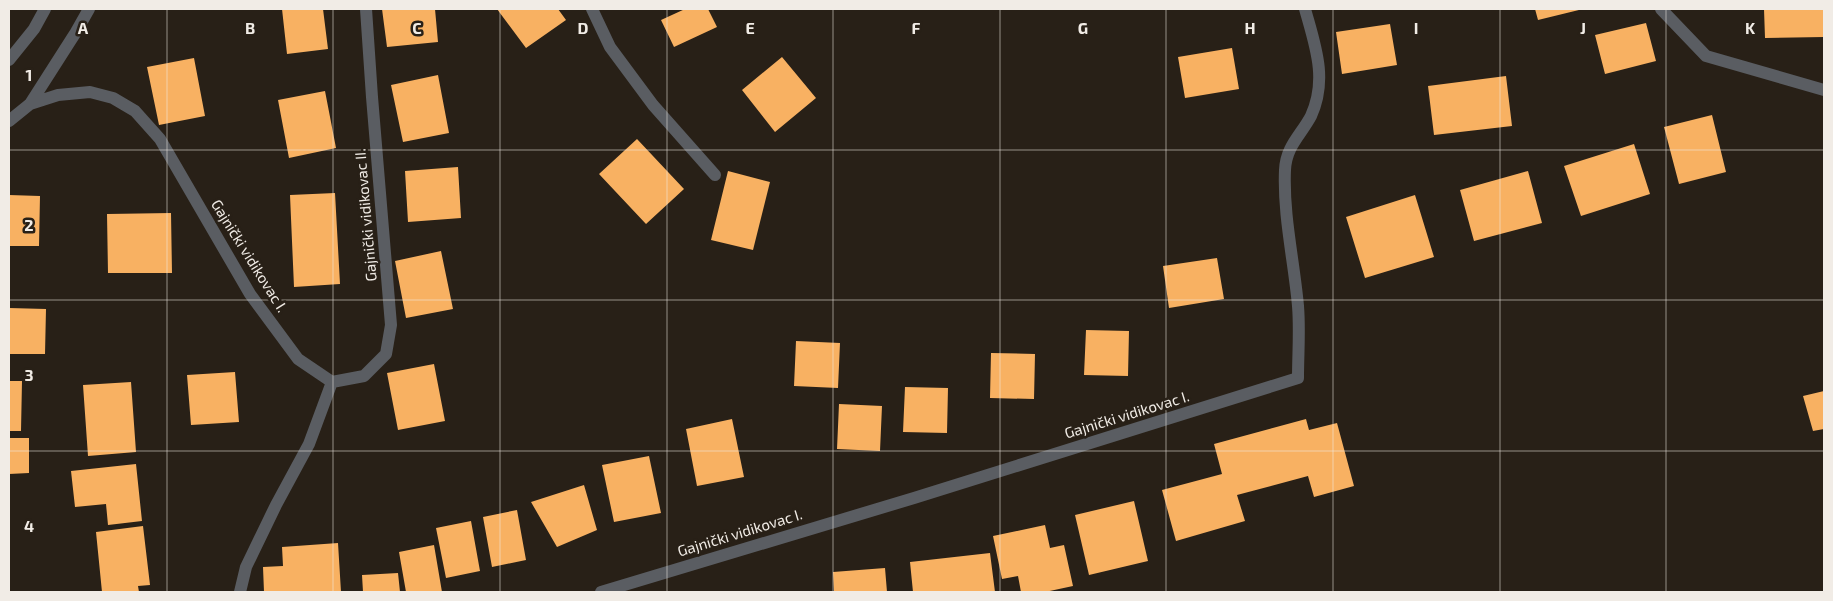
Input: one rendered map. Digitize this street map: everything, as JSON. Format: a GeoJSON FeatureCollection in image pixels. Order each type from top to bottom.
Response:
{"type":"FeatureCollection","features":[{"type":"Feature","properties":{"kind":"street"},"geometry":{"type":"LineString","coordinates":[[9,60],[34,29],[45,9]]}},
{"type":"Feature","properties":{"kind":"street"},"geometry":{"type":"LineString","coordinates":[[9,121],[30,104],[89,9]]}},
{"type":"Feature","properties":{"kind":"street","name":"Gajnički vidikovac II."},"geometry":{"type":"LineString","coordinates":[[332,382],[364,376],[386,354],[391,325],[366,9]]}},
{"type":"Feature","properties":{"kind":"street"},"geometry":{"type":"LineString","coordinates":[[592,9],[610,47],[653,105],[715,175]]}},
{"type":"Feature","properties":{"kind":"street","name":"Gajnički vidikovac I."},"geometry":{"type":"LineString","coordinates":[[600,592],[914,498],[1298,378],[1298,308],[1284,191],[1288,151],[1310,116],[1320,88],[1318,55],[1305,9]]}},
{"type":"Feature","properties":{"kind":"street"},"geometry":{"type":"LineString","coordinates":[[1661,9],[1706,56],[1824,90]]}},
{"type":"Feature","properties":{"kind":"street","name":"Gajnički vidikovac I."},"geometry":{"type":"LineString","coordinates":[[30,104],[58,95],[90,92],[113,98],[135,111],[160,139],[250,294],[298,359],[332,382]]}},
{"type":"Feature","properties":{"kind":"street"},"geometry":{"type":"LineString","coordinates":[[240,592],[246,567],[276,504],[309,444],[332,382]]}},
{"type":"Feature","properties":{"kind":"building"},"geometry":{"type":"Polygon","coordinates":[[[282,9],[323,9],[328,49],[287,54],[282,9]]]}},
{"type":"Feature","properties":{"kind":"building"},"geometry":{"type":"Polygon","coordinates":[[[382,9],[435,9],[438,42],[387,47],[382,9]]]}},
{"type":"Feature","properties":{"kind":"building"},"geometry":{"type":"Polygon","coordinates":[[[497,9],[558,9],[566,20],[526,48],[497,9]]]}},
{"type":"Feature","properties":{"kind":"building"},"geometry":{"type":"Polygon","coordinates":[[[685,9],[708,9],[717,27],[674,47],[661,20],[685,9]]]}},
{"type":"Feature","properties":{"kind":"building"},"geometry":{"type":"Polygon","coordinates":[[[1535,9],[1583,9],[1538,20],[1535,9]]]}},
{"type":"Feature","properties":{"kind":"building"},"geometry":{"type":"Polygon","coordinates":[[[1764,9],[1824,9],[1824,37],[1765,38],[1764,9]]]}},
{"type":"Feature","properties":{"kind":"building"},"geometry":{"type":"Polygon","coordinates":[[[1646,23],[1656,61],[1605,74],[1595,35],[1646,23]]]}},
{"type":"Feature","properties":{"kind":"building"},"geometry":{"type":"Polygon","coordinates":[[[1390,24],[1397,65],[1342,74],[1336,32],[1390,24]]]}},
{"type":"Feature","properties":{"kind":"building"},"geometry":{"type":"Polygon","coordinates":[[[1232,48],[1239,89],[1185,98],[1178,57],[1232,48]]]}},
{"type":"Feature","properties":{"kind":"building"},"geometry":{"type":"Polygon","coordinates":[[[782,57],[816,98],[775,132],[742,90],[782,57]]]}},
{"type":"Feature","properties":{"kind":"building"},"geometry":{"type":"Polygon","coordinates":[[[194,58],[205,116],[159,125],[147,67],[194,58]]]}},
{"type":"Feature","properties":{"kind":"building"},"geometry":{"type":"Polygon","coordinates":[[[438,75],[449,133],[403,142],[391,85],[438,75]]]}},
{"type":"Feature","properties":{"kind":"building"},"geometry":{"type":"Polygon","coordinates":[[[1506,76],[1512,126],[1434,135],[1428,86],[1506,76]]]}},
{"type":"Feature","properties":{"kind":"building"},"geometry":{"type":"Polygon","coordinates":[[[325,91],[336,148],[289,158],[278,100],[325,91]]]}},
{"type":"Feature","properties":{"kind":"building"},"geometry":{"type":"Polygon","coordinates":[[[1712,115],[1726,172],[1679,184],[1664,127],[1712,115]]]}},
{"type":"Feature","properties":{"kind":"building"},"geometry":{"type":"Polygon","coordinates":[[[637,139],[684,189],[646,224],[599,174],[637,139]]]}},
{"type":"Feature","properties":{"kind":"building"},"geometry":{"type":"Polygon","coordinates":[[[1634,144],[1650,194],[1581,216],[1564,166],[1634,144]]]}},
{"type":"Feature","properties":{"kind":"building"},"geometry":{"type":"Polygon","coordinates":[[[458,167],[461,218],[408,222],[405,171],[458,167]]]}},
{"type":"Feature","properties":{"kind":"building"},"geometry":{"type":"Polygon","coordinates":[[[728,171],[770,182],[753,250],[711,240],[728,171]]]}},
{"type":"Feature","properties":{"kind":"building"},"geometry":{"type":"Polygon","coordinates":[[[1528,171],[1542,223],[1474,241],[1460,190],[1528,171]]]}},
{"type":"Feature","properties":{"kind":"building"},"geometry":{"type":"Polygon","coordinates":[[[335,193],[340,284],[294,287],[290,195],[335,193]]]}},
{"type":"Feature","properties":{"kind":"building"},"geometry":{"type":"Polygon","coordinates":[[[9,195],[40,196],[39,246],[9,246],[9,195]]]}},
{"type":"Feature","properties":{"kind":"building"},"geometry":{"type":"Polygon","coordinates":[[[1415,195],[1434,257],[1365,278],[1346,217],[1415,195]]]}},
{"type":"Feature","properties":{"kind":"building"},"geometry":{"type":"Polygon","coordinates":[[[171,213],[172,273],[108,273],[107,214],[171,213]]]}},
{"type":"Feature","properties":{"kind":"building"},"geometry":{"type":"Polygon","coordinates":[[[441,251],[453,309],[406,318],[395,261],[441,251]]]}},
{"type":"Feature","properties":{"kind":"building"},"geometry":{"type":"Polygon","coordinates":[[[1217,258],[1224,299],[1169,308],[1163,266],[1217,258]]]}},
{"type":"Feature","properties":{"kind":"building"},"geometry":{"type":"Polygon","coordinates":[[[9,308],[46,309],[45,354],[9,354],[9,308]]]}},
{"type":"Feature","properties":{"kind":"building"},"geometry":{"type":"Polygon","coordinates":[[[1086,330],[1129,331],[1128,376],[1084,375],[1086,330]]]}},
{"type":"Feature","properties":{"kind":"building"},"geometry":{"type":"Polygon","coordinates":[[[796,341],[840,343],[838,388],[794,386],[796,341]]]}},
{"type":"Feature","properties":{"kind":"building"},"geometry":{"type":"Polygon","coordinates":[[[991,353],[1035,354],[1034,399],[990,398],[991,353]]]}},
{"type":"Feature","properties":{"kind":"building"},"geometry":{"type":"Polygon","coordinates":[[[434,364],[445,421],[398,430],[387,373],[434,364]]]}},
{"type":"Feature","properties":{"kind":"building"},"geometry":{"type":"Polygon","coordinates":[[[235,372],[239,422],[191,425],[187,375],[235,372]]]}},
{"type":"Feature","properties":{"kind":"building"},"geometry":{"type":"Polygon","coordinates":[[[9,381],[22,381],[21,431],[9,431],[9,381]]]}},
{"type":"Feature","properties":{"kind":"building"},"geometry":{"type":"Polygon","coordinates":[[[131,382],[136,452],[88,456],[83,385],[131,382]]]}},
{"type":"Feature","properties":{"kind":"building"},"geometry":{"type":"Polygon","coordinates":[[[905,387],[948,388],[947,433],[903,432],[905,387]]]}},
{"type":"Feature","properties":{"kind":"building"},"geometry":{"type":"Polygon","coordinates":[[[1824,391],[1824,429],[1813,431],[1803,396],[1824,391]]]}},
{"type":"Feature","properties":{"kind":"building"},"geometry":{"type":"Polygon","coordinates":[[[839,404],[882,406],[880,451],[837,449],[839,404]]]}},
{"type":"Feature","properties":{"kind":"building"},"geometry":{"type":"Polygon","coordinates":[[[732,419],[744,477],[697,486],[686,429],[732,419]]]}},
{"type":"Feature","properties":{"kind":"building"},"geometry":{"type":"Polygon","coordinates":[[[1306,419],[1309,430],[1337,423],[1354,486],[1314,497],[1308,476],[1237,495],[1245,521],[1176,541],[1162,490],[1222,474],[1214,444],[1306,419]]]}},
{"type":"Feature","properties":{"kind":"building"},"geometry":{"type":"Polygon","coordinates":[[[9,438],[29,438],[29,473],[9,474],[9,438]]]}},
{"type":"Feature","properties":{"kind":"building"},"geometry":{"type":"Polygon","coordinates":[[[649,456],[661,513],[614,522],[602,465],[649,456]]]}},
{"type":"Feature","properties":{"kind":"building"},"geometry":{"type":"Polygon","coordinates":[[[136,464],[142,521],[108,525],[106,504],[75,507],[71,471],[136,464]]]}},
{"type":"Feature","properties":{"kind":"building"},"geometry":{"type":"Polygon","coordinates":[[[584,485],[597,530],[557,547],[531,502],[584,485]]]}},
{"type":"Feature","properties":{"kind":"building"},"geometry":{"type":"Polygon","coordinates":[[[1134,501],[1148,561],[1089,575],[1075,515],[1134,501]]]}},
{"type":"Feature","properties":{"kind":"building"},"geometry":{"type":"Polygon","coordinates":[[[517,510],[526,560],[492,567],[483,517],[517,510]]]}},
{"type":"Feature","properties":{"kind":"building"},"geometry":{"type":"Polygon","coordinates":[[[471,521],[480,571],[446,578],[436,528],[471,521]]]}},
{"type":"Feature","properties":{"kind":"building"},"geometry":{"type":"Polygon","coordinates":[[[1045,525],[1050,548],[1064,545],[1073,586],[1045,592],[1021,592],[1018,576],[1002,579],[993,536],[1045,525]]]}},
{"type":"Feature","properties":{"kind":"building"},"geometry":{"type":"Polygon","coordinates":[[[143,526],[150,585],[138,586],[139,592],[102,592],[96,532],[143,526]]]}},
{"type":"Feature","properties":{"kind":"building"},"geometry":{"type":"Polygon","coordinates":[[[338,543],[341,592],[264,592],[263,567],[283,566],[282,547],[338,543]]]}},
{"type":"Feature","properties":{"kind":"building"},"geometry":{"type":"Polygon","coordinates":[[[434,545],[442,592],[406,592],[399,552],[434,545]]]}},
{"type":"Feature","properties":{"kind":"building"},"geometry":{"type":"Polygon","coordinates":[[[990,553],[995,592],[913,592],[910,562],[990,553]]]}},
{"type":"Feature","properties":{"kind":"building"},"geometry":{"type":"Polygon","coordinates":[[[885,568],[887,592],[834,592],[833,572],[885,568]]]}},
{"type":"Feature","properties":{"kind":"building"},"geometry":{"type":"Polygon","coordinates":[[[398,573],[400,592],[363,592],[362,575],[398,573]]]}}]}
